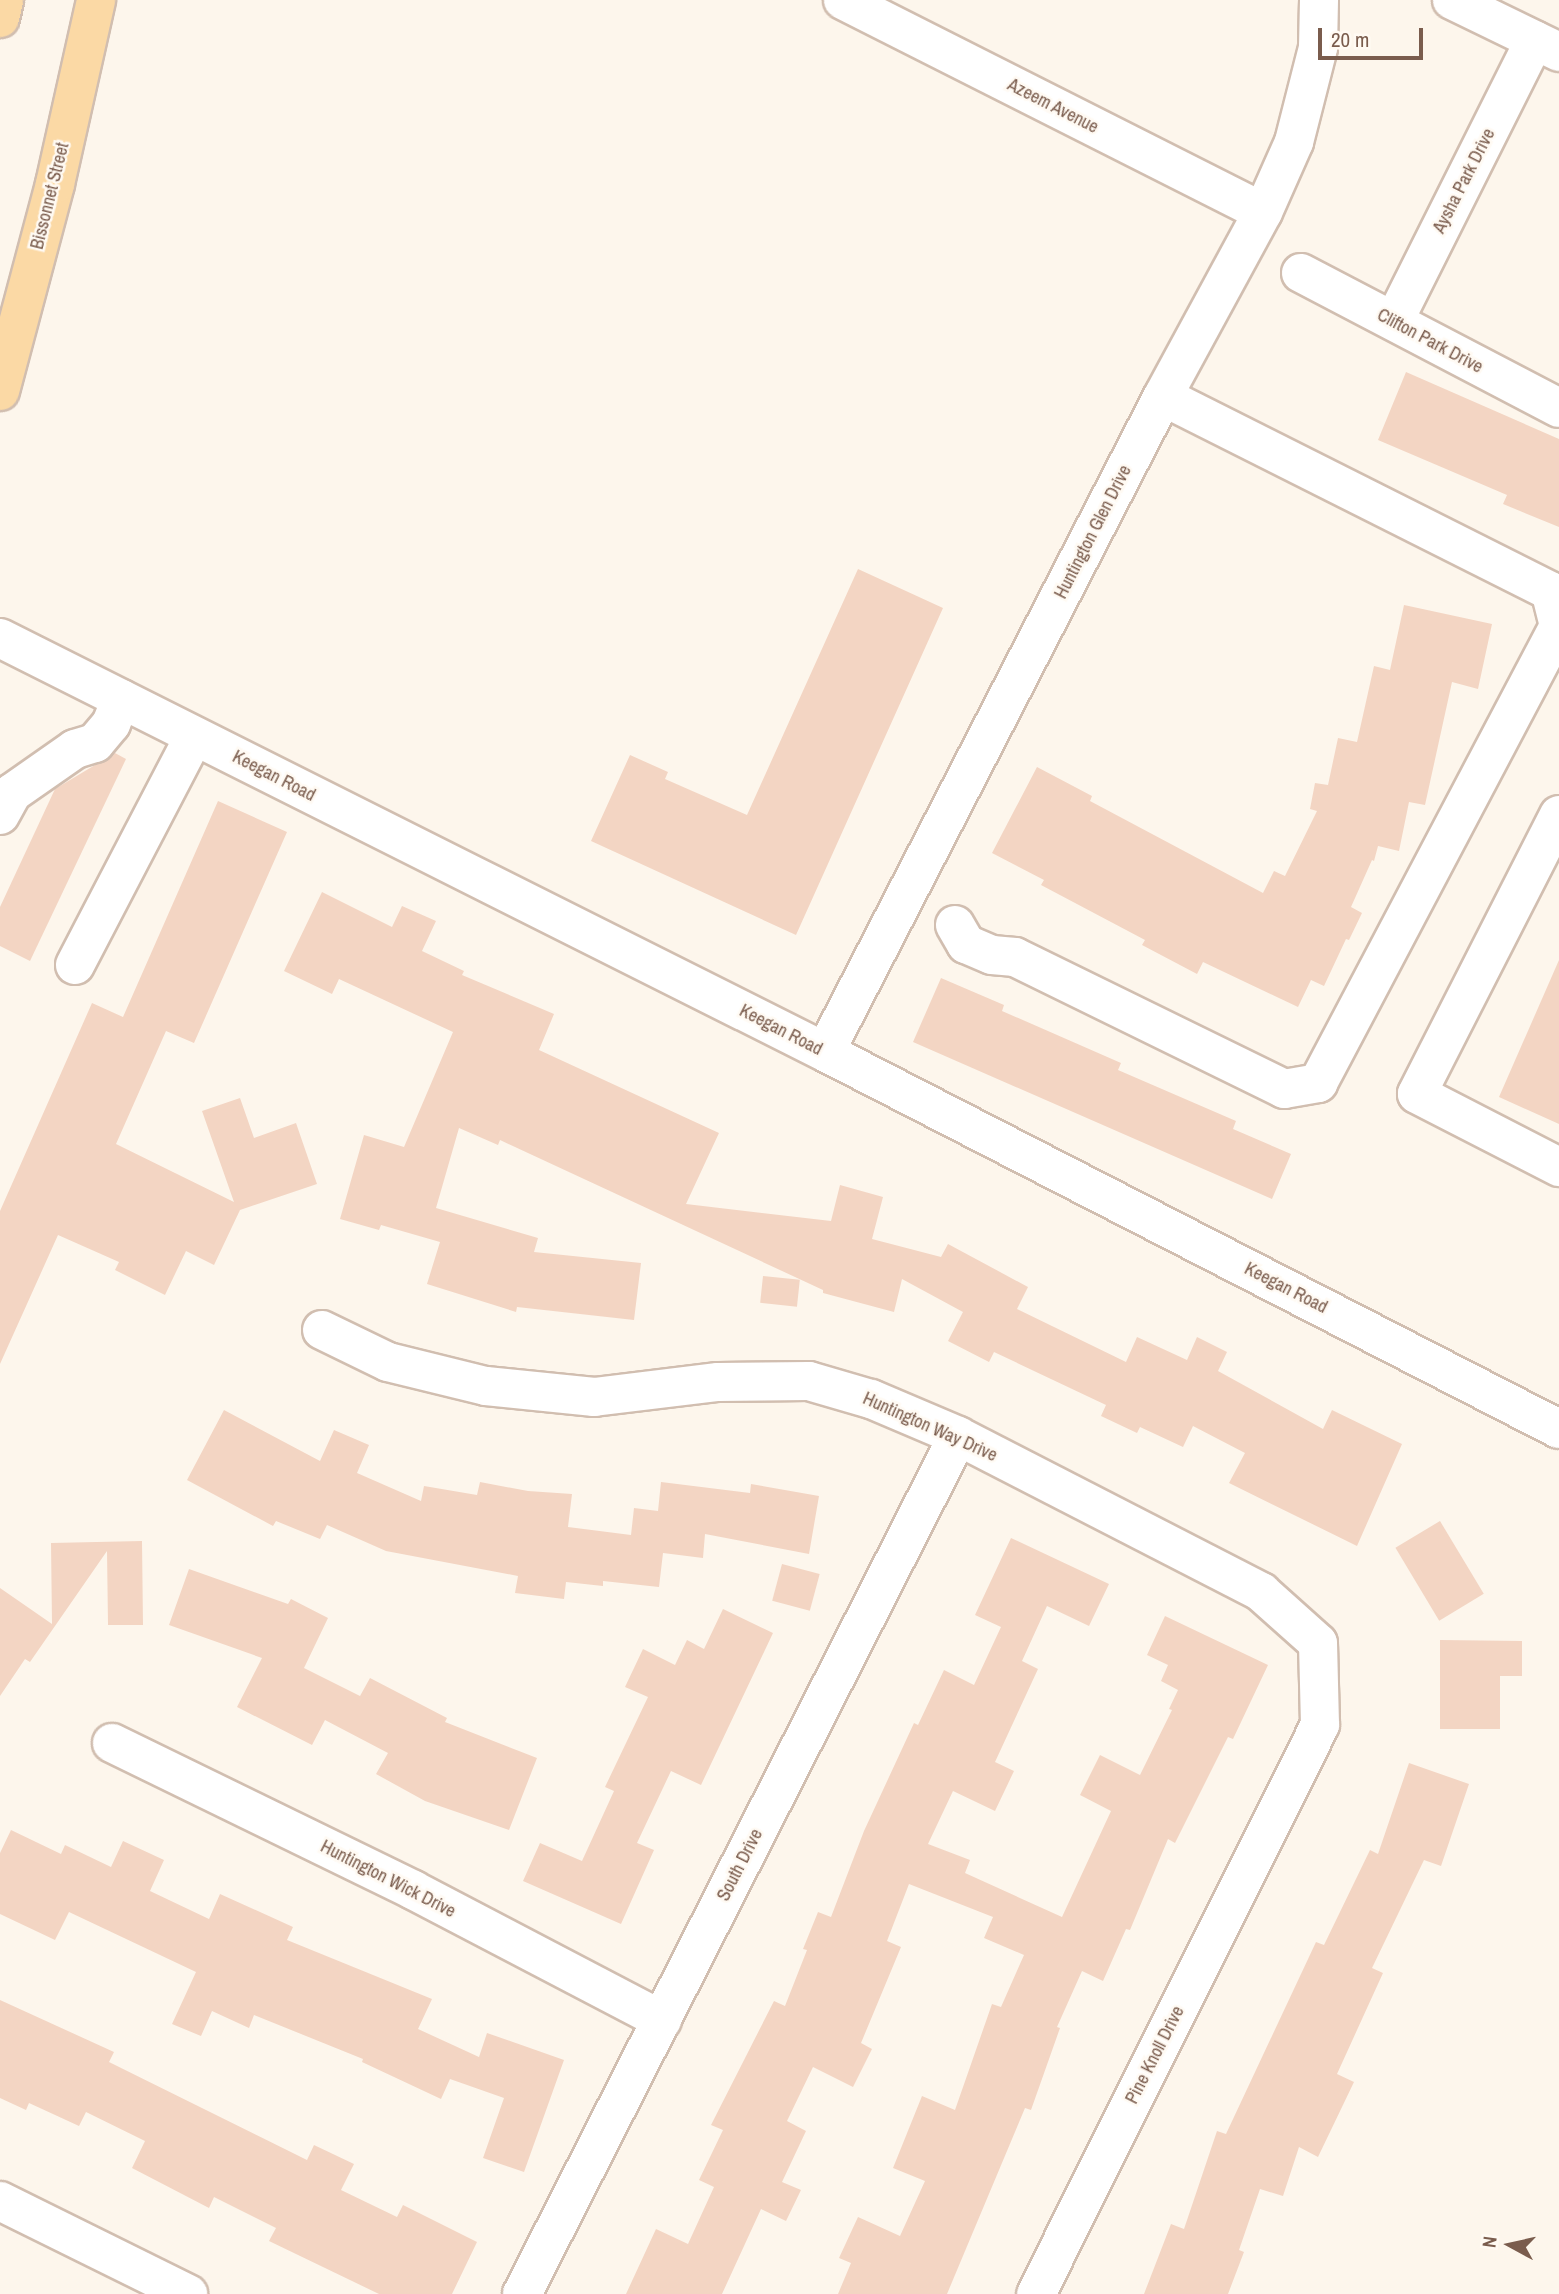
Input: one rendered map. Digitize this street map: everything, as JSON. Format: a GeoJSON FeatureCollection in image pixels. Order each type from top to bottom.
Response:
{"type":"FeatureCollection","features":[{"type":"Feature","properties":{"kind":"main road"},"geometry":{"type":"LineString","coordinates":[[0,18],[4,0]]}},
{"type":"Feature","properties":{"kind":"main road","name":"Bissonnet Street"},"geometry":{"type":"LineString","coordinates":[[0,391],[55,184],[96,0]]}},
{"type":"Feature","properties":{"kind":"street","name":"Azeem Avenue"},"geometry":{"type":"LineString","coordinates":[[843,0],[1264,212]]}},
{"type":"Feature","properties":{"kind":"street","name":"Huntington Glen Drive"},"geometry":{"type":"LineString","coordinates":[[825,1052],[1164,396],[1264,212],[1294,142],[1318,48],[1319,0]]}},
{"type":"Feature","properties":{"kind":"street"},"geometry":{"type":"LineString","coordinates":[[1476,5],[1547,46]]}},
{"type":"Feature","properties":{"kind":"street","name":"Aysha Park Drive"},"geometry":{"type":"LineString","coordinates":[[1394,321],[1547,46]]}},
{"type":"Feature","properties":{"kind":"street","name":"Clifton Park Drive"},"geometry":{"type":"LineString","coordinates":[[1301,273],[1559,408]]}},
{"type":"Feature","properties":{"kind":"street"},"geometry":{"type":"LineString","coordinates":[[904,900],[955,925],[976,925],[1001,938],[1015,957],[1284,1090],[1318,1083],[1559,626],[1550,591],[1164,396]]}},
{"type":"Feature","properties":{"kind":"street","name":"Keegan Road"},"geometry":{"type":"LineString","coordinates":[[0,638],[825,1052],[1559,1429]]}},
{"type":"Feature","properties":{"kind":"street"},"geometry":{"type":"LineString","coordinates":[[0,814],[12,793],[75,749],[95,743],[111,724],[121,699]]}},
{"type":"Feature","properties":{"kind":"street"},"geometry":{"type":"LineString","coordinates":[[75,965],[194,736]]}},
{"type":"Feature","properties":{"kind":"street"},"geometry":{"type":"LineString","coordinates":[[1559,816],[1417,1094],[1559,1167]]}},
{"type":"Feature","properties":{"kind":"street","name":"Huntington Way Drive"},"geometry":{"type":"LineString","coordinates":[[322,1330],[388,1362],[486,1386],[594,1397],[718,1382],[809,1381],[871,1399],[958,1436],[1261,1592],[1318,1643],[1320,1725],[1275,1815]]}},
{"type":"Feature","properties":{"kind":"street","name":"South Drive"},"geometry":{"type":"LineString","coordinates":[[522,2294],[958,1436]]}},
{"type":"Feature","properties":{"kind":"street","name":"Huntington Wick Drive"},"geometry":{"type":"LineString","coordinates":[[111,1743],[413,1890],[662,2020]]}},
{"type":"Feature","properties":{"kind":"street","name":"Pine Knoll Drive"},"geometry":{"type":"LineString","coordinates":[[1036,2294],[1275,1815]]}},
{"type":"Feature","properties":{"kind":"street"},"geometry":{"type":"LineString","coordinates":[[0,2201],[188,2294]]}},
{"type":"Feature","properties":{"kind":"building"},"geometry":{"type":"Polygon","coordinates":[[[1406,372],[1559,439],[1559,527],[1503,504],[1507,495],[1378,440],[1406,372]]]}},
{"type":"Feature","properties":{"kind":"building"},"geometry":{"type":"Polygon","coordinates":[[[858,569],[943,608],[796,935],[591,841],[630,755],[668,772],[665,779],[747,815],[858,569]]]}},
{"type":"Feature","properties":{"kind":"building"},"geometry":{"type":"Polygon","coordinates":[[[1404,605],[1492,624],[1478,689],[1452,682],[1425,805],[1409,802],[1399,851],[1378,846],[1374,861],[1372,860],[1351,907],[1362,913],[1349,940],[1346,939],[1324,986],[1311,980],[1298,1007],[1203,962],[1197,974],[1142,945],[1145,940],[1041,885],[1044,880],[992,853],[1037,767],[1092,796],[1090,801],[1263,893],[1274,871],[1285,876],[1317,811],[1310,809],[1315,783],[1328,785],[1338,738],[1357,742],[1374,666],[1390,670],[1404,605]]]}},
{"type":"Feature","properties":{"kind":"building"},"geometry":{"type":"Polygon","coordinates":[[[115,753],[126,759],[30,961],[0,946],[0,907],[55,789],[115,753]]]}},
{"type":"Feature","properties":{"kind":"building"},"geometry":{"type":"Polygon","coordinates":[[[218,801],[287,832],[194,1043],[166,1031],[116,1144],[234,1202],[202,1111],[240,1098],[254,1138],[296,1123],[317,1184],[240,1210],[214,1265],[186,1251],[165,1295],[115,1270],[119,1262],[58,1235],[0,1364],[0,1211],[92,1003],[123,1017],[218,801]]]}},
{"type":"Feature","properties":{"kind":"building"},"geometry":{"type":"Polygon","coordinates":[[[322,892],[392,927],[402,906],[436,921],[422,951],[464,971],[462,975],[554,1014],[539,1050],[719,1133],[686,1204],[831,1221],[840,1185],[883,1197],[872,1239],[941,1257],[948,1244],[1028,1287],[1017,1309],[1126,1362],[1137,1337],[1187,1360],[1197,1337],[1227,1352],[1218,1371],[1323,1429],[1332,1410],[1402,1444],[1357,1546],[1229,1483],[1245,1453],[1193,1426],[1183,1447],[1140,1427],[1137,1433],[1101,1416],[1106,1405],[994,1352],[989,1362],[948,1341],[963,1312],[902,1279],[894,1312],[823,1293],[823,1290],[500,1140],[498,1145],[459,1128],[436,1208],[538,1238],[534,1252],[641,1263],[634,1320],[517,1307],[516,1312],[427,1284],[440,1242],[381,1225],[379,1230],[340,1219],[364,1135],[404,1147],[453,1032],[339,979],[332,994],[284,971],[322,892]]]}},
{"type":"Feature","properties":{"kind":"building"},"geometry":{"type":"Polygon","coordinates":[[[1559,960],[1559,1124],[1499,1097],[1559,960]]]}},
{"type":"Feature","properties":{"kind":"building"},"geometry":{"type":"Polygon","coordinates":[[[941,978],[1004,1005],[1002,1011],[1121,1063],[1118,1070],[1236,1121],[1233,1129],[1291,1154],[1272,1199],[913,1042],[941,978]]]}},
{"type":"Feature","properties":{"kind":"building"},"geometry":{"type":"Polygon","coordinates":[[[763,1276],[800,1280],[797,1307],[760,1303],[763,1276]]]}},
{"type":"Feature","properties":{"kind":"building"},"geometry":{"type":"Polygon","coordinates":[[[224,1410],[320,1461],[334,1430],[369,1445],[357,1473],[421,1501],[424,1486],[477,1495],[480,1482],[528,1491],[572,1494],[568,1527],[631,1535],[634,1508],[658,1511],[661,1482],[750,1493],[751,1484],[819,1496],[809,1554],[705,1534],[703,1558],[663,1553],[659,1587],[603,1581],[603,1586],[566,1582],[564,1599],[515,1593],[518,1576],[386,1551],[327,1525],[320,1539],[276,1521],[273,1526],[187,1480],[224,1410]]]}},
{"type":"Feature","properties":{"kind":"building"},"geometry":{"type":"Polygon","coordinates":[[[1440,1521],[1484,1594],[1439,1621],[1395,1548],[1440,1521]]]}},
{"type":"Feature","properties":{"kind":"building"},"geometry":{"type":"Polygon","coordinates":[[[1011,1538],[1109,1584],[1089,1626],[1047,1606],[1022,1661],[1038,1669],[995,1762],[1014,1771],[995,1811],[953,1791],[928,1844],[970,1860],[965,1873],[1062,1917],[1111,1811],[1080,1795],[1100,1755],[1140,1775],[1172,1710],[1169,1709],[1178,1690],[1161,1681],[1168,1665],[1147,1655],[1165,1616],[1268,1665],[1233,1739],[1228,1737],[1175,1843],[1168,1839],[1130,1930],[1126,1929],[1103,1981],[1082,1971],[1057,2027],[1060,2028],[1031,2110],[1025,2108],[947,2294],[838,2294],[851,2263],[839,2258],[858,2217],[900,2236],[925,2181],[893,2168],[922,2096],[955,2110],[992,2004],[1001,2007],[1024,1955],[984,1938],[993,1917],[909,1884],[887,1941],[901,1947],[861,2043],[872,2049],[853,2087],[813,2067],[787,2121],[806,2131],[782,2182],[801,2190],[786,2221],[761,2209],[722,2294],[626,2294],[656,2229],[688,2244],[714,2187],[699,2180],[723,2130],[711,2125],[774,2001],[785,2006],[807,1950],[803,1949],[818,1912],[831,1917],[864,1831],[914,1723],[918,1725],[944,1670],[974,1685],[1001,1627],[975,1615],[1011,1538]]]}},
{"type":"Feature","properties":{"kind":"building"},"geometry":{"type":"Polygon","coordinates":[[[142,1541],[143,1625],[108,1625],[107,1551],[30,1662],[25,1659],[0,1696],[0,1588],[52,1624],[51,1543],[142,1541]]]}},
{"type":"Feature","properties":{"kind":"building"},"geometry":{"type":"Polygon","coordinates":[[[782,1564],[820,1574],[810,1611],[772,1601],[782,1564]]]}},
{"type":"Feature","properties":{"kind":"building"},"geometry":{"type":"Polygon","coordinates":[[[189,1569],[288,1604],[291,1599],[328,1618],[304,1668],[360,1696],[370,1678],[447,1718],[445,1722],[537,1758],[509,1830],[425,1801],[376,1774],[388,1753],[325,1720],[312,1745],[237,1707],[262,1658],[169,1625],[189,1569]]]}},
{"type":"Feature","properties":{"kind":"building"},"geometry":{"type":"Polygon","coordinates":[[[723,1609],[773,1633],[701,1785],[671,1771],[637,1843],[654,1850],[621,1924],[523,1881],[540,1843],[582,1861],[614,1791],[605,1787],[648,1697],[625,1687],[643,1649],[675,1665],[687,1640],[704,1649],[723,1609]]]}},
{"type":"Feature","properties":{"kind":"building"},"geometry":{"type":"Polygon","coordinates":[[[1440,1640],[1522,1641],[1522,1676],[1500,1676],[1500,1729],[1440,1729],[1440,1640]]]}},
{"type":"Feature","properties":{"kind":"building"},"geometry":{"type":"Polygon","coordinates":[[[1409,1763],[1469,1784],[1441,1866],[1424,1860],[1372,1968],[1383,1973],[1337,2074],[1354,2082],[1318,2157],[1299,2147],[1283,2196],[1260,2189],[1239,2250],[1244,2252],[1228,2294],[1144,2294],[1171,2224],[1184,2229],[1217,2131],[1226,2134],[1316,1942],[1324,1945],[1370,1850],[1378,1854],[1409,1763]]]}},
{"type":"Feature","properties":{"kind":"building"},"geometry":{"type":"Polygon","coordinates":[[[11,1830],[61,1854],[65,1845],[111,1867],[123,1841],[164,1860],[150,1891],[209,1919],[220,1894],[293,1927],[287,1940],[432,1999],[418,2029],[479,2057],[487,2033],[564,2060],[524,2172],[483,2158],[504,2098],[450,2079],[441,2099],[362,2062],[363,2059],[254,2015],[249,2028],[212,2011],[201,2036],[172,2024],[196,1972],[69,1912],[55,1940],[0,1914],[0,1853],[11,1830]]]}},
{"type":"Feature","properties":{"kind":"building"},"geometry":{"type":"Polygon","coordinates":[[[0,2000],[114,2052],[109,2062],[307,2160],[314,2145],[354,2164],[341,2190],[397,2217],[403,2205],[477,2242],[452,2294],[379,2294],[269,2241],[276,2228],[214,2197],[209,2208],[132,2168],[145,2141],[86,2112],[79,2126],[29,2103],[26,2110],[0,2098],[0,2000]]]}}]}
